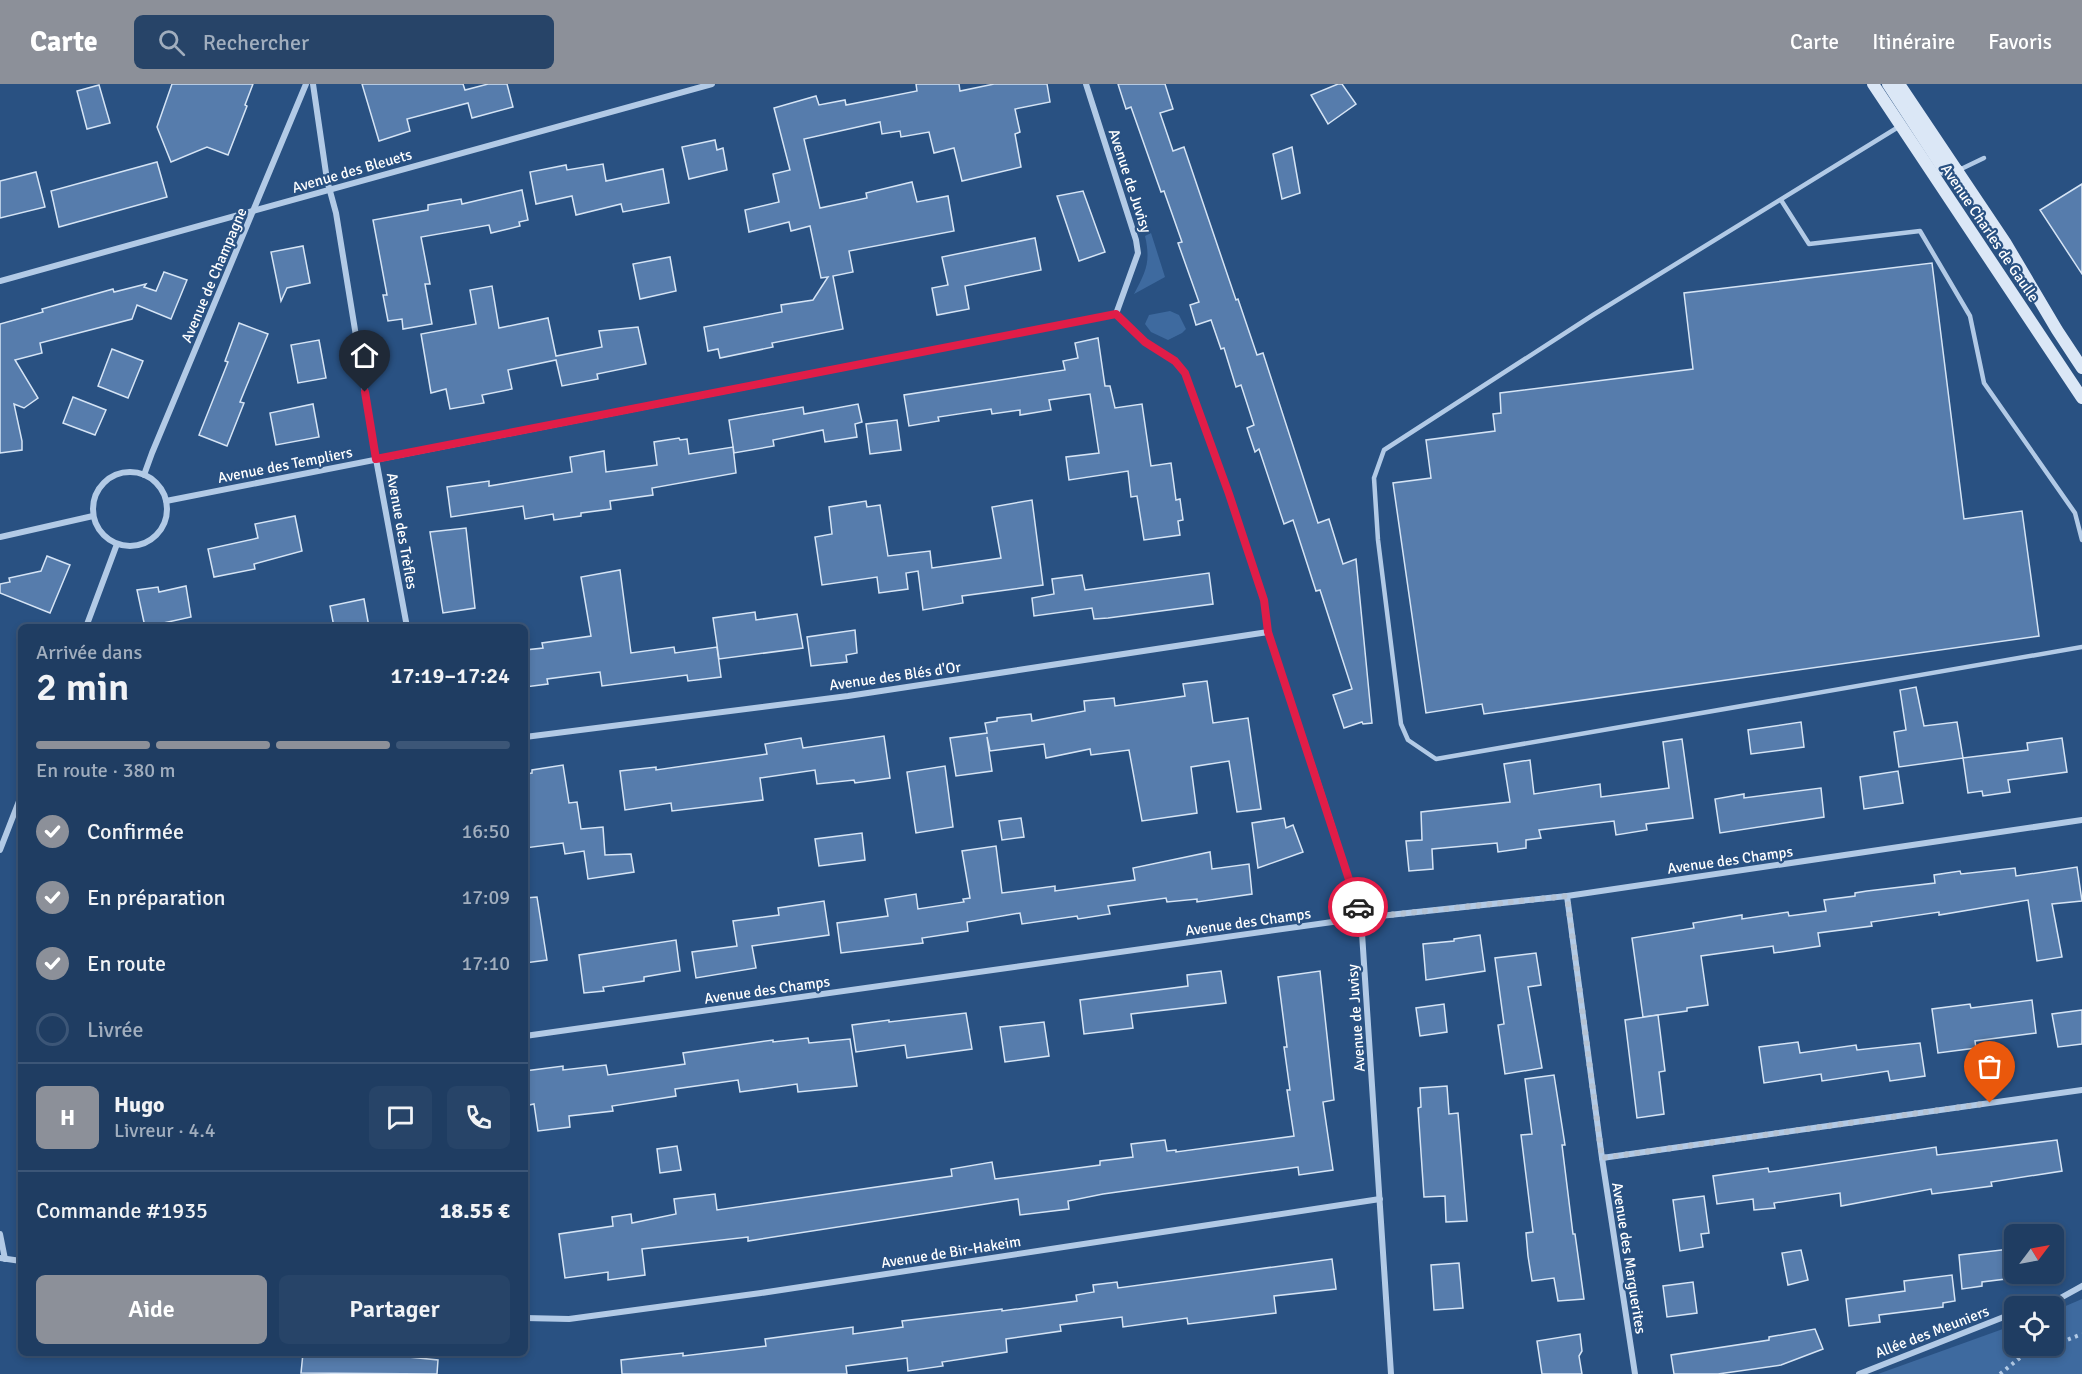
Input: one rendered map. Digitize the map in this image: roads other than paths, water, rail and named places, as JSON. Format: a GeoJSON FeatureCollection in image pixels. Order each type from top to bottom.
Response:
{"type":"FeatureCollection","features":[{"type":"Feature","properties":{"kind":"main road","name":"Avenue Charles de Gaulle"},"geometry":{"type":"LineString","coordinates":[[1873,84],[1958,171],[2005,242],[2082,368]]}},
{"type":"Feature","properties":{"kind":"main road"},"geometry":{"type":"LineString","coordinates":[[1888,84],[1910,120]]}},
{"type":"Feature","properties":{"kind":"main road","name":"Avenue Charles de Gaulle"},"geometry":{"type":"LineString","coordinates":[[1899,84],[1910,120],[2082,398]]}},
{"type":"Feature","properties":{"kind":"street","name":"Avenue de Champagne"},"geometry":{"type":"LineString","coordinates":[[144,475],[306,84]]}},
{"type":"Feature","properties":{"kind":"street","name":"Avenue des Trèfles"},"geometry":{"type":"LineString","coordinates":[[313,84],[376,459],[406,624]]}},
{"type":"Feature","properties":{"kind":"street","name":"Avenue des Bleuets"},"geometry":{"type":"LineString","coordinates":[[0,281],[712,84]]}},
{"type":"Feature","properties":{"kind":"street","name":"Avenue de Juvisy"},"geometry":{"type":"LineString","coordinates":[[1086,84],[1136,240],[1138,253],[1116,314],[1145,342],[1175,361],[1185,373],[1264,600],[1268,632],[1361,918],[1391,1374]]}},
{"type":"Feature","properties":{"kind":"street","name":"Avenue des Templiers"},"geometry":{"type":"LineString","coordinates":[[166,501],[1116,314]]}},
{"type":"Feature","properties":{"kind":"street"},"geometry":{"type":"LineString","coordinates":[[122,472],[144,475],[156,483],[166,501],[166,516],[162,528],[144,544],[132,546],[108,540],[99,531],[93,516],[92,507],[95,495],[102,484],[122,472]]}},
{"type":"Feature","properties":{"kind":"street"},"geometry":{"type":"LineString","coordinates":[[0,537],[93,516]]}},
{"type":"Feature","properties":{"kind":"street"},"geometry":{"type":"LineString","coordinates":[[87,624],[117,544]]}},
{"type":"Feature","properties":{"kind":"street","name":"Avenue des Blés d'Or"},"geometry":{"type":"LineString","coordinates":[[528,737],[860,694],[1268,632]]}},
{"type":"Feature","properties":{"kind":"street"},"geometry":{"type":"LineString","coordinates":[[0,850],[18,804]]}},
{"type":"Feature","properties":{"kind":"street","name":"Avenue des Champs"},"geometry":{"type":"LineString","coordinates":[[528,1036],[1361,918],[1567,896],[2082,820]]}},
{"type":"Feature","properties":{"kind":"street","name":"Avenue des Marguerites"},"geometry":{"type":"LineString","coordinates":[[1567,896],[1602,1158],[1635,1374]]}},
{"type":"Feature","properties":{"kind":"street"},"geometry":{"type":"LineString","coordinates":[[1602,1158],[2082,1090]]}},
{"type":"Feature","properties":{"kind":"street","name":"Avenue de Bir-Hakeim"},"geometry":{"type":"LineString","coordinates":[[528,1318],[569,1319],[761,1293],[1380,1199]]}},
{"type":"Feature","properties":{"kind":"street"},"geometry":{"type":"LineString","coordinates":[[0,1234],[3,1258],[18,1260]]}},
{"type":"Feature","properties":{"kind":"street"},"geometry":{"type":"LineString","coordinates":[[2064,1296],[2082,1286]]}},
{"type":"Feature","properties":{"kind":"street","name":"Allée des Meuniers"},"geometry":{"type":"LineString","coordinates":[[1859,1374],[2004,1317]]}},
{"type":"Feature","properties":{"kind":"lane"},"geometry":{"type":"LineString","coordinates":[[1910,120],[1593,315],[1384,450],[1374,478],[1377,540],[1401,724],[1408,740],[1436,759],[2082,647]]}},
{"type":"Feature","properties":{"kind":"lane"},"geometry":{"type":"LineString","coordinates":[[1958,171],[1984,158]]}},
{"type":"Feature","properties":{"kind":"lane"},"geometry":{"type":"LineString","coordinates":[[1781,200],[1809,244],[1920,231],[1970,316],[1984,383],[2074,513],[2082,540]]}}]}
